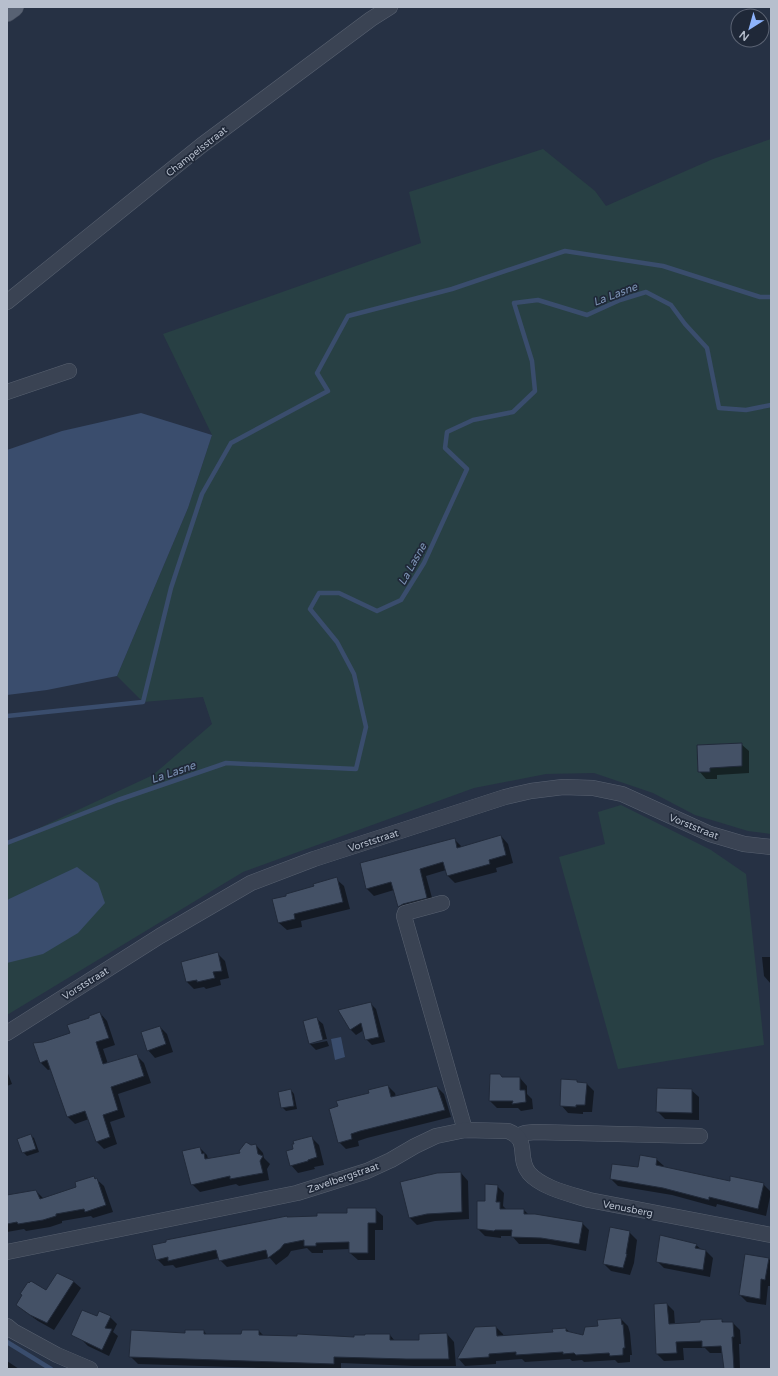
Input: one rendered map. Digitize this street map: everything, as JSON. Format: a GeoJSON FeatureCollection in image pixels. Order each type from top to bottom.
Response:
{"type":"FeatureCollection","features":[{"type":"Feature","properties":{"kind":"main road"},"geometry":{"type":"LineString","coordinates":[[7,12],[14,7]]}},
{"type":"Feature","properties":{"kind":"street","name":"Champelsstraat"},"geometry":{"type":"LineString","coordinates":[[7,302],[202,145],[371,19],[390,7]]}},
{"type":"Feature","properties":{"kind":"street"},"geometry":{"type":"LineString","coordinates":[[7,392],[69,371]]}},
{"type":"Feature","properties":{"kind":"street","name":"Vorststraat"},"geometry":{"type":"LineString","coordinates":[[7,1033],[160,936],[251,883],[314,859],[505,797],[531,791],[563,787],[593,788],[622,794],[710,834],[744,844],[771,847]]}},
{"type":"Feature","properties":{"kind":"street"},"geometry":{"type":"LineString","coordinates":[[442,903],[405,913],[404,916],[465,1130]]}},
{"type":"Feature","properties":{"kind":"street","name":"Zavelbergstraat"},"geometry":{"type":"LineString","coordinates":[[7,1252],[297,1193],[367,1171],[436,1136],[465,1130],[508,1130],[517,1136],[535,1132],[700,1136]]}},
{"type":"Feature","properties":{"kind":"street","name":"Venusberg"},"geometry":{"type":"LineString","coordinates":[[517,1136],[521,1140],[522,1155],[528,1172],[540,1182],[562,1191],[589,1200],[771,1235]]}},
{"type":"Feature","properties":{"kind":"street"},"geometry":{"type":"LineString","coordinates":[[7,1326],[13,1331],[57,1355],[90,1369]]}},
{"type":"Feature","properties":{"kind":"green space"},"geometry":{"type":"Polygon","coordinates":[[[771,139],[771,834],[748,831],[695,815],[653,793],[594,773],[546,774],[474,788],[243,872],[7,1015],[7,843],[153,775],[212,724],[203,697],[143,702],[117,676],[188,508],[212,435],[163,334],[421,243],[409,192],[543,149],[595,191],[606,206],[713,159],[771,139]]]}},
{"type":"Feature","properties":{"kind":"green space"},"geometry":{"type":"Polygon","coordinates":[[[621,805],[711,850],[746,874],[764,1045],[618,1069],[559,857],[605,844],[598,812],[621,805]]]}},
{"type":"Feature","properties":{"kind":"water"},"geometry":{"type":"Polygon","coordinates":[[[141,413],[212,435],[188,508],[117,676],[47,690],[7,695],[7,450],[62,431],[141,413]]]}},
{"type":"Feature","properties":{"kind":"water"},"geometry":{"type":"Polygon","coordinates":[[[77,867],[98,883],[105,903],[78,933],[43,954],[7,963],[7,901],[77,867]]]}},
{"type":"Feature","properties":{"kind":"water"},"geometry":{"type":"Polygon","coordinates":[[[341,1037],[345,1057],[335,1060],[331,1039],[341,1037]]]}},
{"type":"Feature","properties":{"kind":"building"},"geometry":{"type":"Polygon","coordinates":[[[742,743],[742,766],[710,768],[710,772],[698,772],[697,745],[742,743]]]}},
{"type":"Feature","properties":{"kind":"building"},"geometry":{"type":"Polygon","coordinates":[[[501,835],[506,855],[489,860],[490,864],[447,876],[443,862],[420,869],[427,898],[403,904],[398,907],[391,882],[366,889],[360,863],[455,838],[457,848],[501,835]]]}},
{"type":"Feature","properties":{"kind":"building"},"geometry":{"type":"Polygon","coordinates":[[[337,877],[343,902],[294,914],[295,919],[278,923],[272,899],[286,896],[286,894],[314,886],[313,884],[337,877]]]}},
{"type":"Feature","properties":{"kind":"building"},"geometry":{"type":"Polygon","coordinates":[[[218,952],[222,971],[213,972],[215,978],[197,982],[197,980],[186,982],[181,962],[218,952]]]}},
{"type":"Feature","properties":{"kind":"building"},"geometry":{"type":"Polygon","coordinates":[[[371,1002],[379,1037],[365,1040],[361,1023],[350,1030],[338,1010],[371,1002]]]}},
{"type":"Feature","properties":{"kind":"building"},"geometry":{"type":"Polygon","coordinates":[[[100,1012],[109,1038],[96,1042],[103,1064],[137,1054],[144,1076],[111,1087],[118,1110],[103,1115],[110,1137],[96,1142],[85,1111],[67,1117],[47,1060],[40,1063],[33,1043],[43,1042],[70,1033],[67,1025],[89,1018],[89,1016],[100,1012]]]}},
{"type":"Feature","properties":{"kind":"building"},"geometry":{"type":"Polygon","coordinates":[[[317,1017],[323,1040],[309,1044],[303,1021],[317,1017]]]}},
{"type":"Feature","properties":{"kind":"building"},"geometry":{"type":"Polygon","coordinates":[[[160,1026],[166,1044],[147,1051],[141,1032],[160,1026]]]}},
{"type":"Feature","properties":{"kind":"building"},"geometry":{"type":"Polygon","coordinates":[[[490,1074],[500,1074],[502,1077],[520,1077],[520,1090],[525,1090],[526,1102],[512,1104],[513,1101],[489,1101],[490,1074]]]}},
{"type":"Feature","properties":{"kind":"building"},"geometry":{"type":"Polygon","coordinates":[[[561,1079],[577,1080],[577,1082],[587,1083],[585,1105],[576,1105],[576,1107],[560,1106],[561,1079]]]}},
{"type":"Feature","properties":{"kind":"building"},"geometry":{"type":"Polygon","coordinates":[[[388,1085],[391,1097],[437,1086],[445,1110],[360,1131],[351,1134],[352,1139],[338,1143],[329,1109],[338,1106],[336,1101],[369,1093],[368,1090],[388,1085]]]}},
{"type":"Feature","properties":{"kind":"building"},"geometry":{"type":"Polygon","coordinates":[[[657,1088],[692,1089],[692,1113],[656,1112],[657,1088]]]}},
{"type":"Feature","properties":{"kind":"building"},"geometry":{"type":"Polygon","coordinates":[[[291,1089],[294,1106],[281,1108],[278,1092],[291,1089]]]}},
{"type":"Feature","properties":{"kind":"building"},"geometry":{"type":"Polygon","coordinates":[[[31,1134],[36,1149],[22,1153],[17,1139],[31,1134]]]}},
{"type":"Feature","properties":{"kind":"building"},"geometry":{"type":"Polygon","coordinates":[[[312,1136],[317,1157],[290,1166],[286,1151],[293,1149],[293,1141],[312,1136]]]}},
{"type":"Feature","properties":{"kind":"building"},"geometry":{"type":"Polygon","coordinates":[[[246,1142],[251,1145],[256,1144],[258,1154],[263,1156],[260,1161],[263,1173],[230,1179],[230,1176],[191,1185],[182,1151],[200,1147],[202,1154],[204,1153],[205,1159],[240,1153],[239,1151],[246,1142]]]}},
{"type":"Feature","properties":{"kind":"building"},"geometry":{"type":"Polygon","coordinates":[[[640,1155],[657,1158],[656,1165],[730,1181],[730,1176],[764,1183],[758,1209],[709,1197],[709,1200],[663,1188],[610,1179],[612,1164],[638,1167],[640,1155]]]}},
{"type":"Feature","properties":{"kind":"building"},"geometry":{"type":"Polygon","coordinates":[[[461,1172],[462,1212],[427,1214],[409,1218],[400,1182],[437,1173],[461,1172]]]}},
{"type":"Feature","properties":{"kind":"building"},"geometry":{"type":"Polygon","coordinates":[[[94,1176],[95,1179],[97,1178],[106,1205],[85,1212],[84,1209],[56,1214],[56,1216],[43,1220],[18,1224],[17,1222],[7,1224],[7,1195],[36,1190],[40,1199],[76,1187],[75,1182],[94,1176]]]}},
{"type":"Feature","properties":{"kind":"building"},"geometry":{"type":"Polygon","coordinates":[[[485,1184],[498,1185],[496,1202],[500,1202],[500,1209],[524,1209],[524,1214],[535,1214],[583,1222],[579,1244],[541,1238],[511,1237],[512,1230],[494,1231],[477,1229],[477,1201],[485,1201],[485,1184]]]}},
{"type":"Feature","properties":{"kind":"building"},"geometry":{"type":"Polygon","coordinates":[[[347,1208],[376,1208],[376,1223],[368,1223],[368,1253],[349,1253],[349,1242],[316,1243],[316,1246],[304,1246],[304,1240],[284,1244],[268,1258],[266,1250],[219,1261],[216,1250],[168,1261],[168,1257],[156,1260],[152,1245],[166,1242],[166,1240],[287,1216],[317,1216],[317,1213],[347,1213],[347,1208]]]}},
{"type":"Feature","properties":{"kind":"building"},"geometry":{"type":"Polygon","coordinates":[[[610,1227],[630,1231],[627,1254],[623,1268],[603,1264],[610,1227]]]}},
{"type":"Feature","properties":{"kind":"building"},"geometry":{"type":"Polygon","coordinates":[[[660,1235],[697,1244],[695,1248],[706,1250],[703,1270],[656,1262],[660,1235]]]}},
{"type":"Feature","properties":{"kind":"building"},"geometry":{"type":"Polygon","coordinates":[[[745,1254],[769,1258],[765,1280],[761,1279],[760,1299],[739,1295],[745,1254]]]}},
{"type":"Feature","properties":{"kind":"building"},"geometry":{"type":"Polygon","coordinates":[[[57,1273],[74,1281],[47,1323],[30,1315],[16,1305],[22,1295],[20,1294],[28,1282],[29,1283],[31,1281],[46,1290],[57,1273]]]}},
{"type":"Feature","properties":{"kind":"building"},"geometry":{"type":"Polygon","coordinates":[[[667,1303],[669,1324],[722,1319],[722,1322],[733,1322],[734,1337],[732,1337],[734,1369],[724,1369],[721,1346],[702,1347],[702,1341],[676,1342],[677,1353],[656,1354],[654,1304],[667,1303]]]}},
{"type":"Feature","properties":{"kind":"building"},"geometry":{"type":"Polygon","coordinates":[[[82,1310],[97,1316],[99,1311],[111,1316],[105,1328],[112,1329],[102,1350],[71,1335],[82,1310]]]}},
{"type":"Feature","properties":{"kind":"building"},"geometry":{"type":"Polygon","coordinates":[[[621,1318],[625,1348],[623,1348],[623,1355],[610,1356],[609,1353],[576,1355],[574,1353],[563,1354],[563,1352],[516,1355],[516,1352],[489,1354],[489,1357],[457,1359],[475,1327],[496,1326],[497,1336],[553,1332],[552,1329],[566,1328],[566,1331],[583,1335],[585,1327],[598,1326],[597,1320],[621,1318]]]}},
{"type":"Feature","properties":{"kind":"building"},"geometry":{"type":"Polygon","coordinates":[[[131,1330],[185,1333],[185,1330],[204,1330],[204,1334],[241,1334],[242,1330],[259,1330],[259,1335],[297,1336],[297,1334],[354,1337],[354,1335],[365,1334],[390,1334],[390,1340],[419,1340],[419,1334],[447,1333],[449,1359],[334,1357],[334,1364],[129,1357],[131,1330]]]}},
{"type":"Feature","properties":{"kind":"waterway"},"geometry":{"type":"LineString","coordinates":[[7,716],[143,702],[171,588],[202,494],[231,443],[328,391],[317,373],[348,316],[452,289],[565,251],[663,266],[760,297],[771,297]]}},
{"type":"Feature","properties":{"kind":"waterway","name":"La Lasne"},"geometry":{"type":"LineString","coordinates":[[7,843],[118,800],[226,763],[356,769],[366,727],[354,674],[337,642],[310,609],[319,593],[339,593],[377,611],[401,600],[424,563],[467,469],[445,448],[447,432],[473,420],[513,412],[535,391],[532,361],[514,303],[538,300],[587,315],[620,300],[646,292],[671,305],[685,324],[707,348],[719,408],[746,410],[771,405]]}},
{"type":"Feature","properties":{"kind":"waterway"},"geometry":{"type":"LineString","coordinates":[[7,1342],[51,1369]]}}]}
